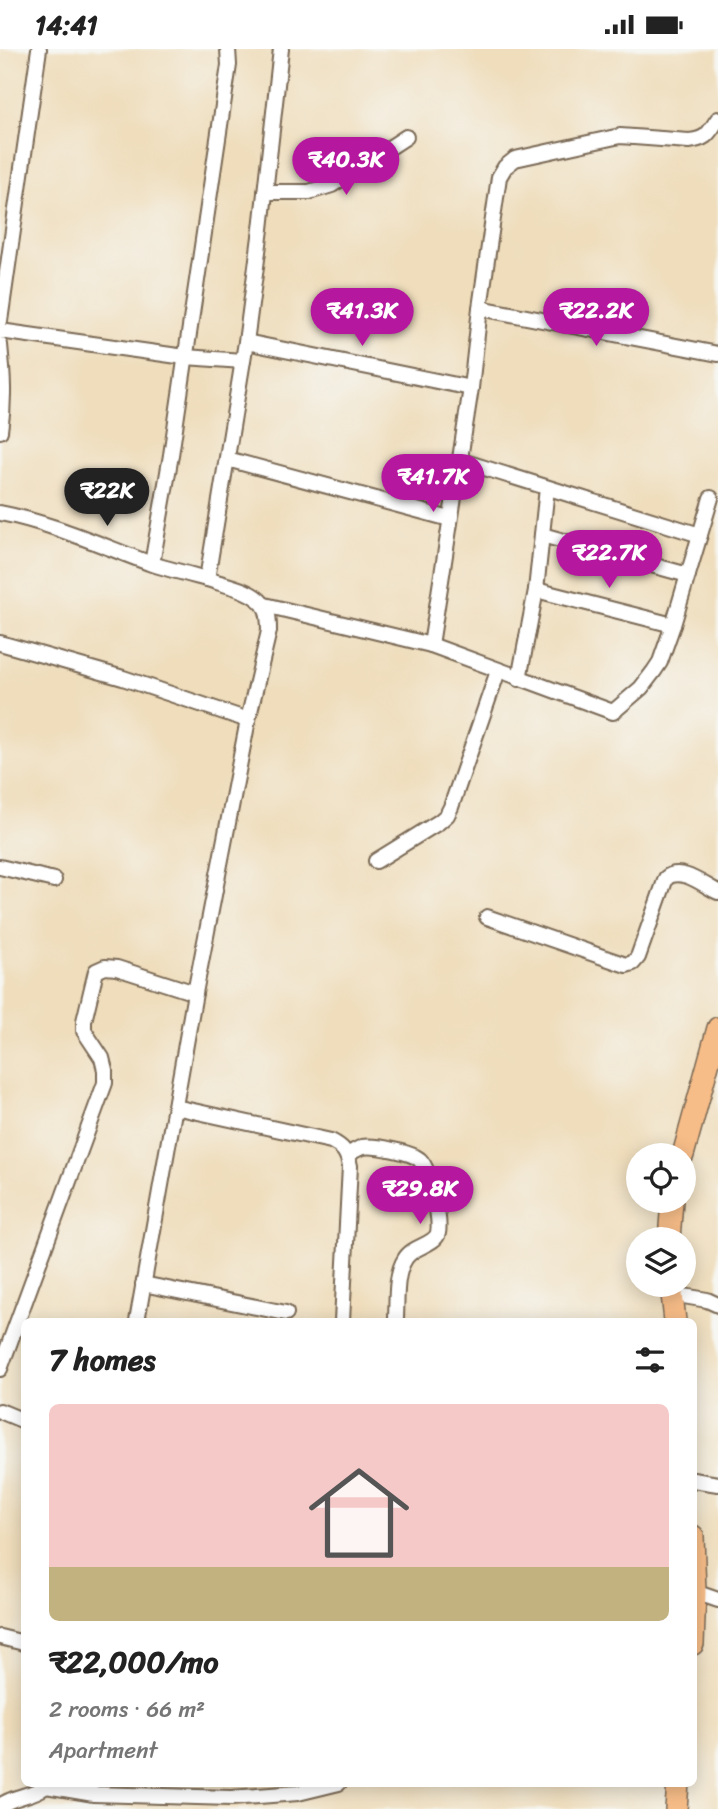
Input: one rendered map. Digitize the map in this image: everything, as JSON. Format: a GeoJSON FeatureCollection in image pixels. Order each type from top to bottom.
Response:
{"type":"FeatureCollection","features":[{"type":"Feature","properties":{"kind":"main road"},"geometry":{"type":"LineString","coordinates":[[686,1143],[718,1030]]}},
{"type":"Feature","properties":{"kind":"main road"},"geometry":{"type":"LineString","coordinates":[[672,1297],[675,1318]]}},
{"type":"Feature","properties":{"kind":"main road"},"geometry":{"type":"LineString","coordinates":[[676,1809],[678,1787]]}},
{"type":"Feature","properties":{"kind":"street"},"geometry":{"type":"LineString","coordinates":[[0,321],[39,49]]}},
{"type":"Feature","properties":{"kind":"street"},"geometry":{"type":"LineString","coordinates":[[152,563],[171,455],[229,65],[228,49]]}},
{"type":"Feature","properties":{"kind":"street"},"geometry":{"type":"LineString","coordinates":[[207,579],[246,342],[281,49]]}},
{"type":"Feature","properties":{"kind":"street"},"geometry":{"type":"LineString","coordinates":[[431,645],[471,388],[499,177],[505,167],[515,159],[620,136],[698,140],[707,137],[718,119]]}},
{"type":"Feature","properties":{"kind":"street"},"geometry":{"type":"LineString","coordinates":[[265,192],[309,191],[332,185],[406,137]]}},
{"type":"Feature","properties":{"kind":"street"},"geometry":{"type":"LineString","coordinates":[[480,308],[718,353]]}},
{"type":"Feature","properties":{"kind":"street"},"geometry":{"type":"LineString","coordinates":[[0,331],[185,356],[243,361]]}},
{"type":"Feature","properties":{"kind":"street"},"geometry":{"type":"LineString","coordinates":[[246,342],[471,388]]}},
{"type":"Feature","properties":{"kind":"street"},"geometry":{"type":"LineString","coordinates":[[0,345],[4,387],[0,431]]}},
{"type":"Feature","properties":{"kind":"street"},"geometry":{"type":"LineString","coordinates":[[227,459],[450,519]]}},
{"type":"Feature","properties":{"kind":"street"},"geometry":{"type":"LineString","coordinates":[[459,460],[700,535]]}},
{"type":"Feature","properties":{"kind":"street"},"geometry":{"type":"LineString","coordinates":[[520,679],[536,590],[547,488]]}},
{"type":"Feature","properties":{"kind":"street"},"geometry":{"type":"LineString","coordinates":[[0,513],[47,524],[152,563],[251,594],[265,605],[431,645],[613,712],[641,688],[654,671],[673,625],[711,498]]}},
{"type":"Feature","properties":{"kind":"street"},"geometry":{"type":"LineString","coordinates":[[542,535],[688,575]]}},
{"type":"Feature","properties":{"kind":"street"},"geometry":{"type":"LineString","coordinates":[[536,590],[673,625]]}},
{"type":"Feature","properties":{"kind":"street"},"geometry":{"type":"LineString","coordinates":[[137,1318],[195,993],[248,720],[269,631],[265,605]]}},
{"type":"Feature","properties":{"kind":"street"},"geometry":{"type":"LineString","coordinates":[[0,643],[123,678],[248,720]]}},
{"type":"Feature","properties":{"kind":"street"},"geometry":{"type":"LineString","coordinates":[[376,861],[447,815],[498,670]]}},
{"type":"Feature","properties":{"kind":"street"},"geometry":{"type":"LineString","coordinates":[[0,867],[54,880]]}},
{"type":"Feature","properties":{"kind":"street"},"geometry":{"type":"LineString","coordinates":[[487,917],[626,965],[633,963],[638,957],[666,878],[672,873],[680,873],[718,892]]}},
{"type":"Feature","properties":{"kind":"street"},"geometry":{"type":"LineString","coordinates":[[0,1369],[105,1083],[102,1058],[84,1031],[96,971],[105,967],[117,968],[195,993]]}},
{"type":"Feature","properties":{"kind":"street"},"geometry":{"type":"LineString","coordinates":[[175,1107],[331,1141],[341,1146],[348,1154],[350,1166],[342,1318]]}},
{"type":"Feature","properties":{"kind":"street"},"geometry":{"type":"LineString","coordinates":[[348,1154],[363,1147],[412,1154],[428,1172],[433,1190],[438,1236],[413,1249],[405,1258],[399,1279],[396,1318]]}},
{"type":"Feature","properties":{"kind":"street"},"geometry":{"type":"LineString","coordinates":[[143,1284],[286,1313]]}},
{"type":"Feature","properties":{"kind":"street"},"geometry":{"type":"LineString","coordinates":[[696,1297],[718,1305]]}},
{"type":"Feature","properties":{"kind":"street"},"geometry":{"type":"LineString","coordinates":[[0,1411],[21,1421]]}},
{"type":"Feature","properties":{"kind":"street"},"geometry":{"type":"LineString","coordinates":[[697,1481],[718,1484]]}},
{"type":"Feature","properties":{"kind":"street"},"geometry":{"type":"LineString","coordinates":[[697,1593],[718,1599]]}},
{"type":"Feature","properties":{"kind":"street"},"geometry":{"type":"LineString","coordinates":[[0,1637],[21,1642]]}},
{"type":"Feature","properties":{"kind":"street"},"geometry":{"type":"LineString","coordinates":[[0,1806],[9,1799],[36,1793],[44,1787]]}},
{"type":"Feature","properties":{"kind":"street"},"geometry":{"type":"LineString","coordinates":[[57,1787],[94,1794],[231,1798],[298,1793],[328,1787]]}}]}
